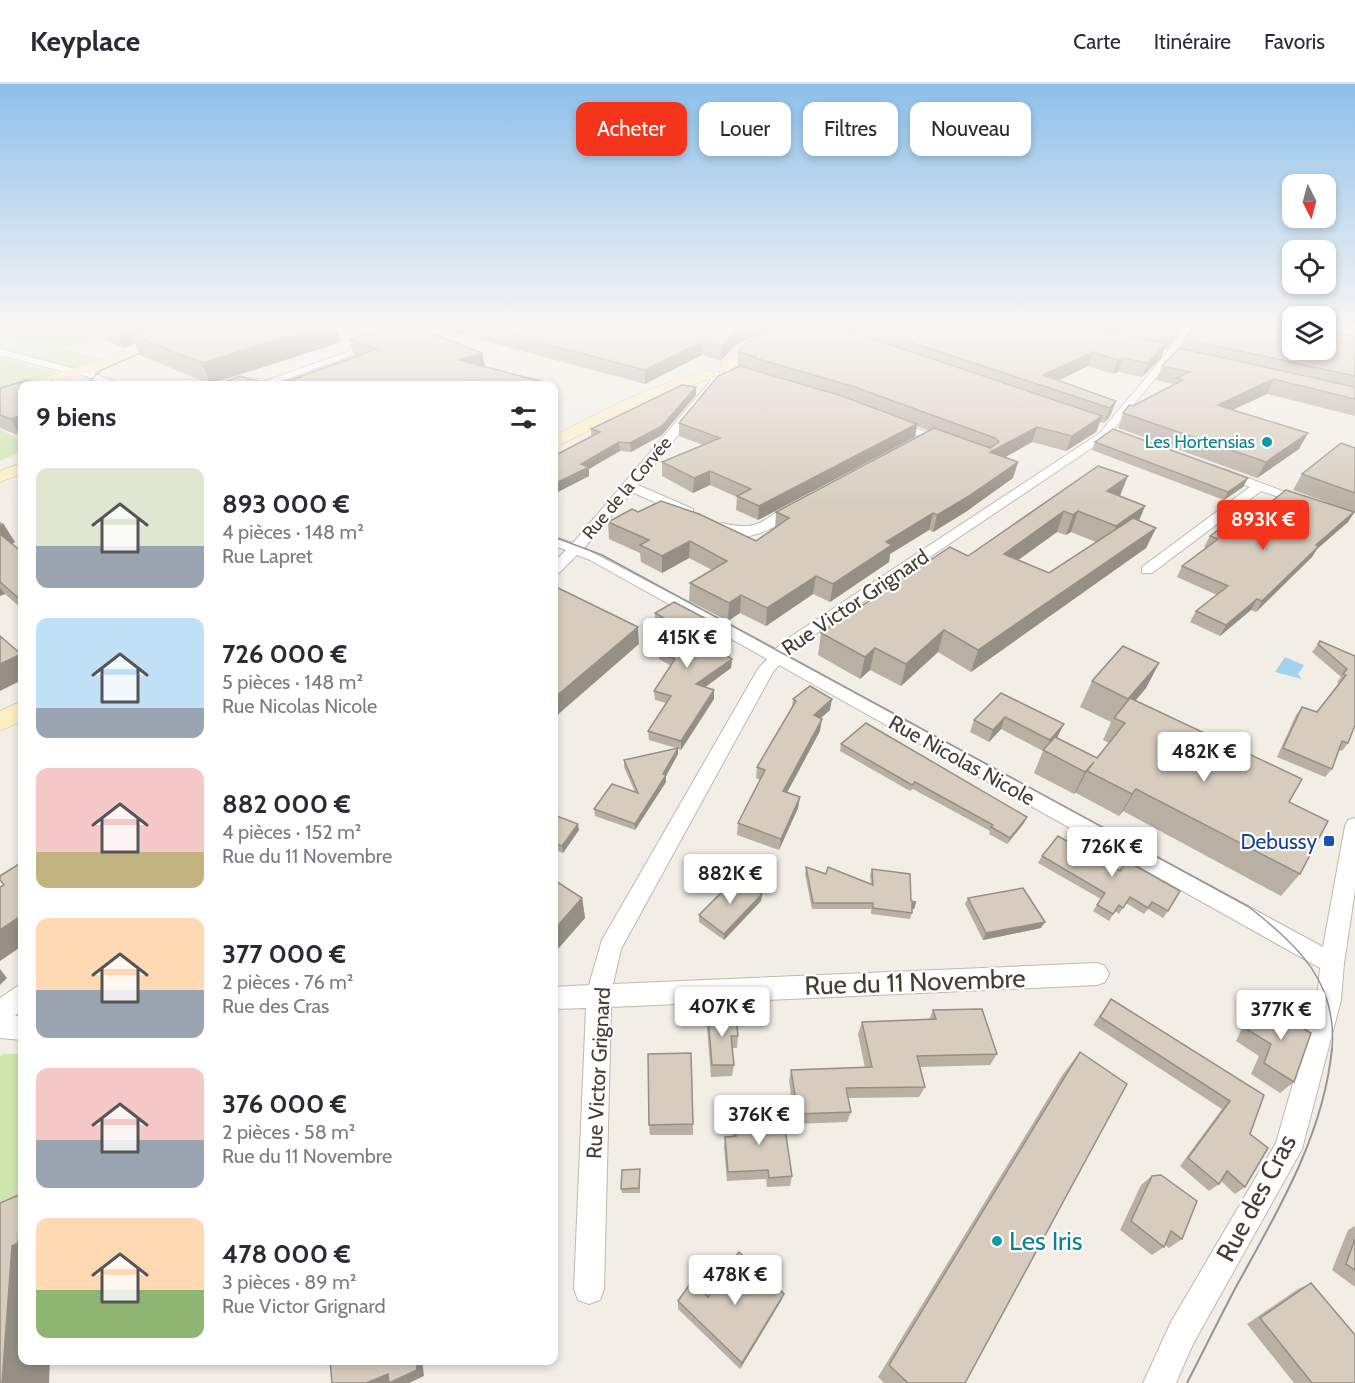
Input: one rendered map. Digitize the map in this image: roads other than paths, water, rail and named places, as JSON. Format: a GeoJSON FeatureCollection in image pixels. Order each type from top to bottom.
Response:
{"type":"FeatureCollection","features":[{"type":"Feature","properties":{"kind":"main road"},"geometry":{"type":"LineString","coordinates":[[558,441],[667,388]]}},
{"type":"Feature","properties":{"kind":"main road"},"geometry":{"type":"LineString","coordinates":[[0,477],[18,470]]}},
{"type":"Feature","properties":{"kind":"main road"},"geometry":{"type":"LineString","coordinates":[[0,722],[18,712]]}},
{"type":"Feature","properties":{"kind":"street","name":"Rue de la Corvée"},"geometry":{"type":"LineString","coordinates":[[558,566],[630,486],[710,388]]}},
{"type":"Feature","properties":{"kind":"street","name":"Rue Victor Grignard"},"geometry":{"type":"LineString","coordinates":[[589,1289],[599,995],[610,947],[775,657],[1104,435],[1100,427],[1142,388]]}},
{"type":"Feature","properties":{"kind":"street"},"geometry":{"type":"LineString","coordinates":[[885,420],[960,447]]}},
{"type":"Feature","properties":{"kind":"street"},"geometry":{"type":"LineString","coordinates":[[1100,427],[1120,435]]}},
{"type":"Feature","properties":{"kind":"street"},"geometry":{"type":"LineString","coordinates":[[912,445],[930,436]]}},
{"type":"Feature","properties":{"kind":"street"},"geometry":{"type":"LineString","coordinates":[[1216,470],[1311,504]]}},
{"type":"Feature","properties":{"kind":"street"},"geometry":{"type":"LineString","coordinates":[[630,486],[734,532],[748,533],[809,501]]}},
{"type":"Feature","properties":{"kind":"street"},"geometry":{"type":"LineString","coordinates":[[1147,570],[1259,486]]}},
{"type":"Feature","properties":{"kind":"street","name":"Rue Nicolas Nicole"},"geometry":{"type":"LineString","coordinates":[[558,543],[575,548],[656,590],[1332,963]]}},
{"type":"Feature","properties":{"kind":"street","name":"Rue des Cras"},"geometry":{"type":"LineString","coordinates":[[1158,1383],[1182,1333],[1288,1149],[1329,1000],[1332,963],[1349,909],[1355,826]]}},
{"type":"Feature","properties":{"kind":"street","name":"Rue du 11 Novembre"},"geometry":{"type":"LineString","coordinates":[[558,998],[1097,974]]}},
{"type":"Feature","properties":{"kind":"street"},"geometry":{"type":"LineString","coordinates":[[0,1013],[18,997]]}},
{"type":"Feature","properties":{"kind":"street"},"geometry":{"type":"LineString","coordinates":[[0,1026],[18,1028]]}},
{"type":"Feature","properties":{"kind":"water"},"geometry":{"type":"Polygon","coordinates":[[[1285,657],[1304,665],[1298,674],[1302,679],[1275,672],[1285,657]]]}},
{"type":"Feature","properties":{"kind":"tram line"},"geometry":{"type":"LineString","coordinates":[[558,538],[602,555],[1249,907],[1283,936],[1311,968],[1328,1004],[1332,1026],[1332,1048]]}},
{"type":"Feature","properties":{"kind":"tram line"},"geometry":{"type":"LineString","coordinates":[[1187,1383],[1297,1171],[1320,1111],[1332,1048]]}},
{"type":"Feature","properties":{"kind":"place","name":"Les Hortensias"},"geometry":{"type":"Point","coordinates":[1267,442]}},
{"type":"Feature","properties":{"kind":"place","name":"Debussy"},"geometry":{"type":"Point","coordinates":[1329,841]}},
{"type":"Feature","properties":{"kind":"place","name":"Les Iris"},"geometry":{"type":"Point","coordinates":[997,1241]}}]}
